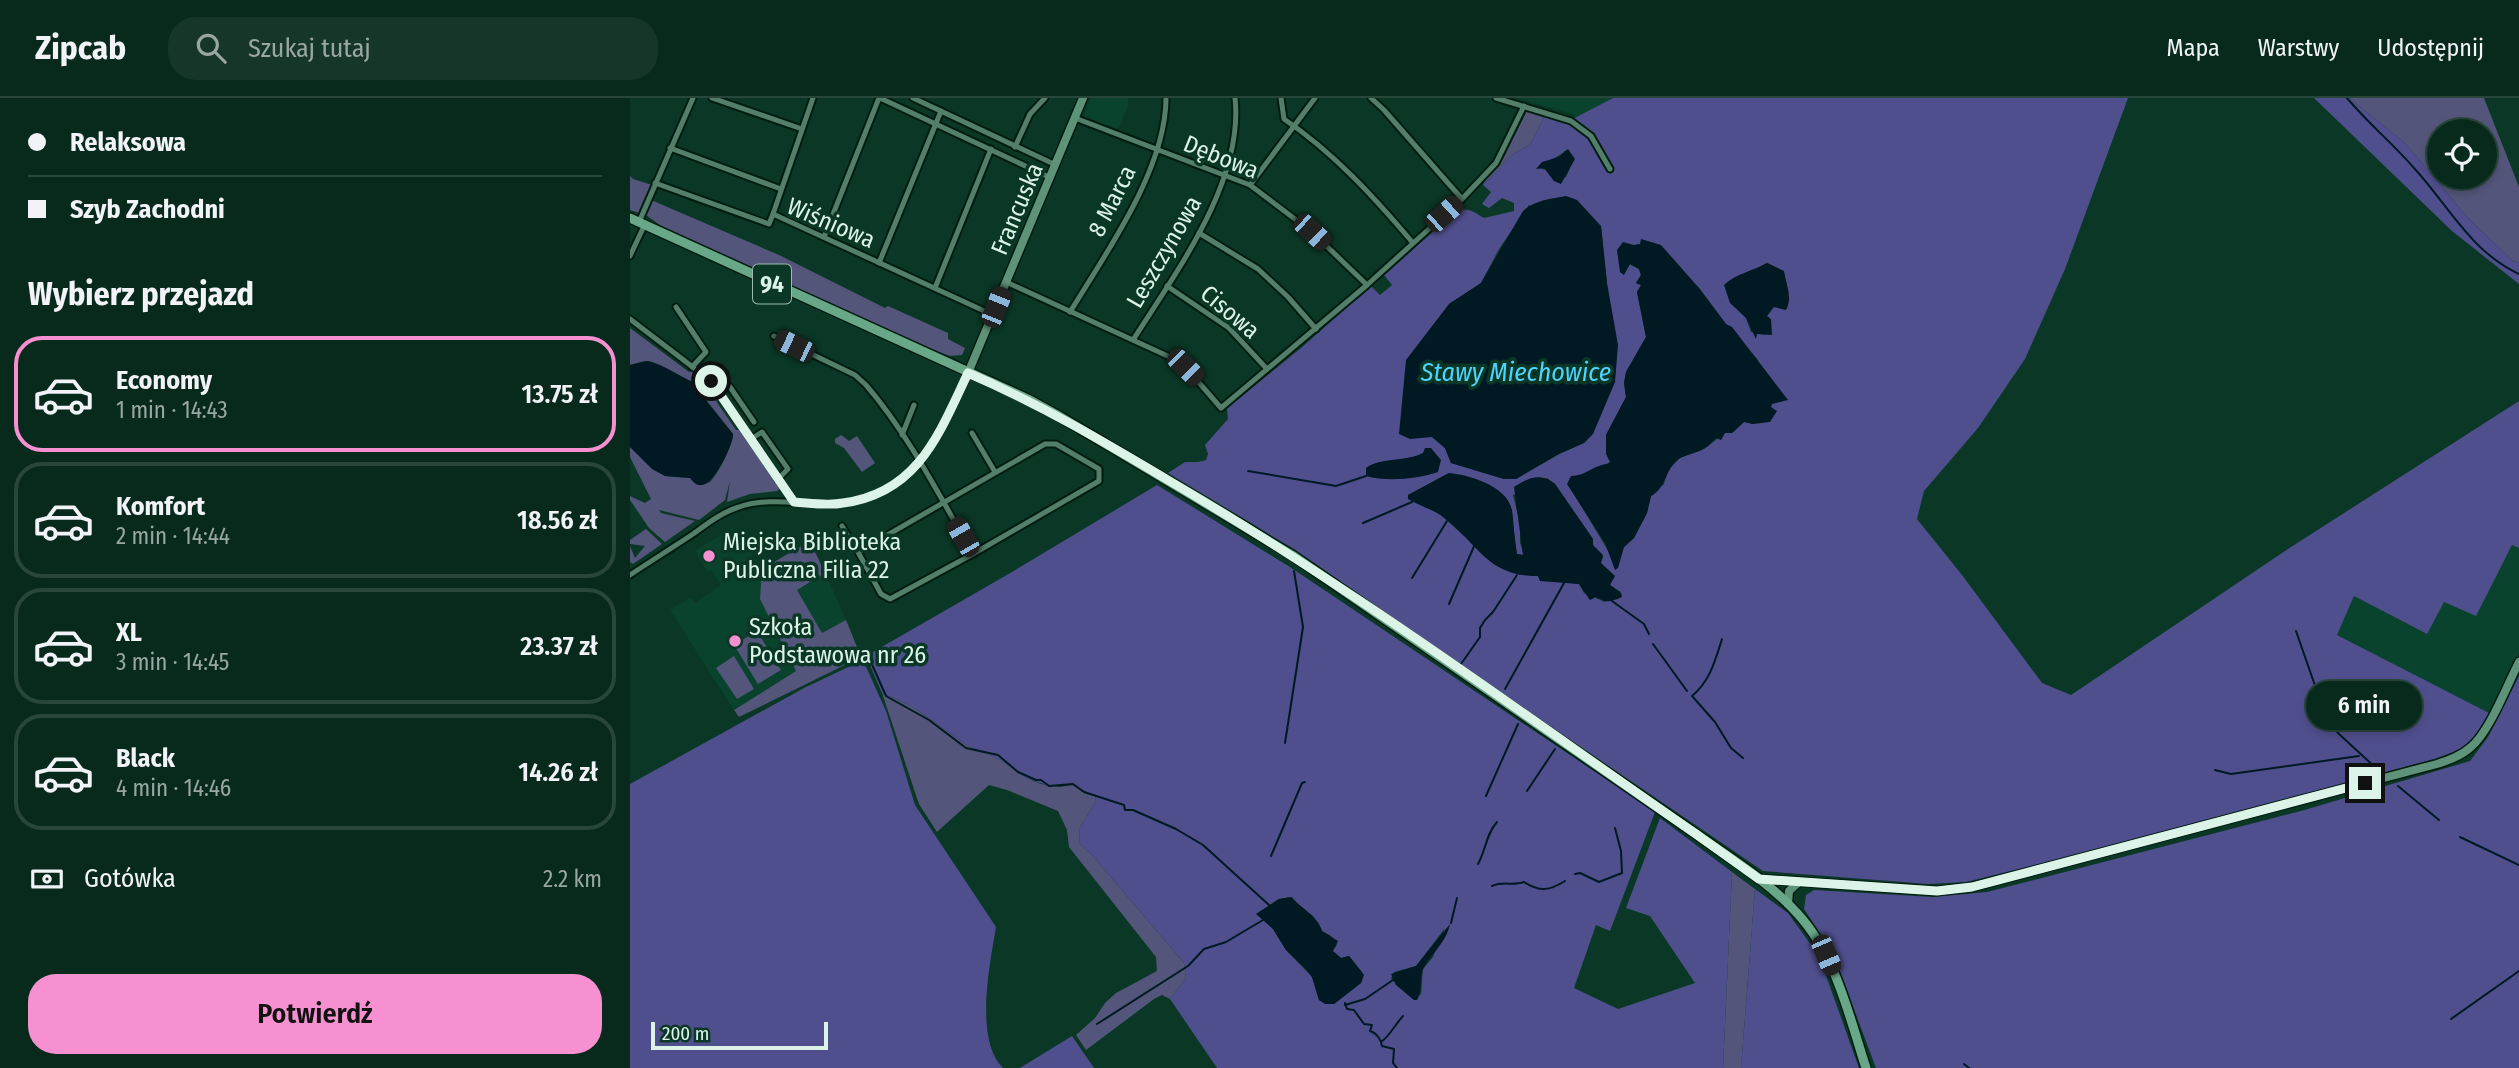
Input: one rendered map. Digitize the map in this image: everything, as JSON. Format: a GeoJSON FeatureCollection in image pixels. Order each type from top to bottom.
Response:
{"type":"FeatureCollection","features":[{"type":"Feature","properties":{"kind":"main road","name":"94"},"geometry":{"type":"LineString","coordinates":[[638,222],[1046,408],[1272,542],[1493,693],[1759,879],[1788,904],[1808,927],[1826,955],[1866,1068]]}},
{"type":"Feature","properties":{"kind":"street"},"geometry":{"type":"LineString","coordinates":[[630,256],[638,222],[693,98]]}},
{"type":"Feature","properties":{"kind":"street"},"geometry":{"type":"LineString","coordinates":[[712,98],[802,129]]}},
{"type":"Feature","properties":{"kind":"street"},"geometry":{"type":"LineString","coordinates":[[773,214],[813,98]]}},
{"type":"Feature","properties":{"kind":"street"},"geometry":{"type":"LineString","coordinates":[[824,237],[879,98],[1051,178]]}},
{"type":"Feature","properties":{"kind":"street"},"geometry":{"type":"LineString","coordinates":[[914,98],[1056,165]]}},
{"type":"Feature","properties":{"kind":"street"},"geometry":{"type":"LineString","coordinates":[[1015,147],[1030,114],[1045,98]]}},
{"type":"Feature","properties":{"kind":"street","name":"Francuska"},"geometry":{"type":"LineString","coordinates":[[968,373],[1083,98]]}},
{"type":"Feature","properties":{"kind":"street","name":"8 Marca"},"geometry":{"type":"LineString","coordinates":[[1070,312],[1127,216],[1157,151],[1166,112],[1166,98]]}},
{"type":"Feature","properties":{"kind":"street","name":"Leszczynowa"},"geometry":{"type":"LineString","coordinates":[[1133,340],[1199,233],[1225,174],[1236,130],[1236,98]]}},
{"type":"Feature","properties":{"kind":"street"},"geometry":{"type":"LineString","coordinates":[[1281,98],[1282,116],[1348,172],[1413,243]]}},
{"type":"Feature","properties":{"kind":"street"},"geometry":{"type":"LineString","coordinates":[[1250,185],[1315,98]]}},
{"type":"Feature","properties":{"kind":"street"},"geometry":{"type":"LineString","coordinates":[[1371,98],[1462,199]]}},
{"type":"Feature","properties":{"kind":"street"},"geometry":{"type":"LineString","coordinates":[[1496,98],[1571,121],[1591,136],[1610,169]]}},
{"type":"Feature","properties":{"kind":"street"},"geometry":{"type":"LineString","coordinates":[[1006,282],[1172,358],[1185,367],[1221,408],[1367,285],[1462,199],[1496,163],[1513,134],[1524,106]]}},
{"type":"Feature","properties":{"kind":"street"},"geometry":{"type":"LineString","coordinates":[[879,263],[942,111]]}},
{"type":"Feature","properties":{"kind":"street","name":"Dębowa"},"geometry":{"type":"LineString","coordinates":[[1075,118],[1250,185],[1312,232],[1367,285]]}},
{"type":"Feature","properties":{"kind":"street"},"geometry":{"type":"LineString","coordinates":[[670,148],[781,189]]}},
{"type":"Feature","properties":{"kind":"street"},"geometry":{"type":"LineString","coordinates":[[934,288],[991,149]]}},
{"type":"Feature","properties":{"kind":"street","name":"Wiśniowa"},"geometry":{"type":"LineString","coordinates":[[655,183],[769,224],[773,214],[993,315]]}},
{"type":"Feature","properties":{"kind":"street"},"geometry":{"type":"LineString","coordinates":[[1199,233],[1258,269],[1288,297],[1315,329]]}},
{"type":"Feature","properties":{"kind":"street","name":"Cisowa"},"geometry":{"type":"LineString","coordinates":[[1167,286],[1228,328],[1267,369]]}},
{"type":"Feature","properties":{"kind":"street"},"geometry":{"type":"LineString","coordinates":[[676,307],[706,352],[692,367]]}},
{"type":"Feature","properties":{"kind":"street"},"geometry":{"type":"LineString","coordinates":[[630,319],[711,381],[794,502]]}},
{"type":"Feature","properties":{"kind":"street"},"geometry":{"type":"LineString","coordinates":[[774,336],[855,375],[876,396],[920,462],[973,554]]}},
{"type":"Feature","properties":{"kind":"street"},"geometry":{"type":"LineString","coordinates":[[711,381],[725,373]]}},
{"type":"Feature","properties":{"kind":"street"},"geometry":{"type":"LineString","coordinates":[[630,575],[721,515],[738,507],[756,502],[841,504],[869,498],[906,477],[920,462],[940,432],[968,373]]}},
{"type":"Feature","properties":{"kind":"street"},"geometry":{"type":"LineString","coordinates":[[730,387],[754,422]]}},
{"type":"Feature","properties":{"kind":"street"},"geometry":{"type":"LineString","coordinates":[[729,408],[740,400]]}},
{"type":"Feature","properties":{"kind":"street"},"geometry":{"type":"LineString","coordinates":[[902,435],[914,405]]}},
{"type":"Feature","properties":{"kind":"street"},"geometry":{"type":"LineString","coordinates":[[751,439],[762,432],[789,470],[778,478]]}},
{"type":"Feature","properties":{"kind":"street"},"geometry":{"type":"LineString","coordinates":[[972,433],[995,472]]}},
{"type":"Feature","properties":{"kind":"street"},"geometry":{"type":"LineString","coordinates":[[842,526],[881,594],[890,599],[1099,481],[1099,469],[1056,444],[1045,444],[858,552]]}},
{"type":"Feature","properties":{"kind":"street"},"geometry":{"type":"LineString","coordinates":[[1759,879],[1937,891],[1972,887],[2437,764],[2455,758],[2482,736],[2519,662]]}},
{"type":"Feature","properties":{"kind":"street"},"geometry":{"type":"LineString","coordinates":[[1788,904],[1788,891],[1799,882]]}},
{"type":"Feature","properties":{"kind":"shaded area"},"geometry":{"type":"Polygon","coordinates":[[[1091,98],[1128,98],[1128,107],[1117,130],[1084,116],[1091,98]]]}},
{"type":"Feature","properties":{"kind":"shaded area"},"geometry":{"type":"Polygon","coordinates":[[[1517,98],[1613,98],[1571,121],[1576,115],[1517,98]]]}},
{"type":"Feature","properties":{"kind":"shaded area"},"geometry":{"type":"Polygon","coordinates":[[[1613,98],[2128,98],[2065,269],[2025,359],[1978,428],[1924,491],[1917,519],[2042,683],[2071,695],[2291,547],[2519,401],[2519,548],[2512,545],[2476,616],[2444,602],[2427,634],[2354,596],[2337,635],[2489,713],[2479,734],[2460,752],[2157,835],[1966,882],[1928,884],[1763,871],[1256,526],[1168,473],[1185,462],[1206,460],[1208,454],[1205,445],[1228,419],[1227,408],[1371,286],[1380,295],[1392,285],[1384,275],[1453,214],[1465,209],[1484,218],[1514,211],[1514,203],[1502,198],[1489,208],[1482,204],[1491,192],[1483,185],[1513,154],[1530,145],[1545,115],[1567,122],[1613,98]],[[1566,150],[1539,168],[1546,170],[1554,181],[1566,177],[1574,159],[1566,150]],[[1529,205],[1499,249],[1481,283],[1449,304],[1432,437],[1445,448],[1451,463],[1504,479],[1516,479],[1584,443],[1607,283],[1601,226],[1529,205]],[[1640,244],[1634,245],[1629,264],[1639,269],[1641,275],[1636,283],[1641,285],[1637,292],[1646,337],[1626,372],[1626,397],[1606,435],[1610,462],[1585,475],[1571,478],[1568,484],[1610,554],[1619,558],[1624,547],[1634,538],[1647,513],[1651,496],[1664,484],[1667,471],[1680,458],[1704,449],[1725,433],[1732,433],[1744,422],[1753,424],[1772,404],[1758,360],[1699,288],[1640,244]],[[1767,263],[1749,273],[1739,275],[1751,332],[1765,335],[1767,316],[1786,286],[1783,271],[1767,263]],[[1449,473],[1408,495],[1441,515],[1464,536],[1531,576],[1538,576],[1540,580],[1579,584],[1584,593],[1605,602],[1621,592],[1610,585],[1611,580],[1601,563],[1603,557],[1592,545],[1593,539],[1555,484],[1547,478],[1513,495],[1524,555],[1517,554],[1511,509],[1449,473]]]}},
{"type":"Feature","properties":{"kind":"shaded area"},"geometry":{"type":"Polygon","coordinates":[[[2314,98],[2349,98],[2405,143],[2427,169],[2427,189],[2444,189],[2468,218],[2513,261],[2519,263],[2519,284],[2452,231],[2314,98]]]}},
{"type":"Feature","properties":{"kind":"shaded area"},"geometry":{"type":"Polygon","coordinates":[[[2349,98],[2484,98],[2492,119],[2427,119],[2427,169],[2405,143],[2349,98]]]}},
{"type":"Feature","properties":{"kind":"shaded area"},"geometry":{"type":"Polygon","coordinates":[[[1530,110],[1545,115],[1530,145],[1513,154],[1483,185],[1504,156],[1526,112],[1530,110]]]}},
{"type":"Feature","properties":{"kind":"shaded area"},"geometry":{"type":"Polygon","coordinates":[[[2497,131],[2519,187],[2519,263],[2513,261],[2468,218],[2444,189],[2497,189],[2497,131]]]}},
{"type":"Feature","properties":{"kind":"shaded area"},"geometry":{"type":"Polygon","coordinates":[[[630,176],[652,185],[639,213],[630,210],[630,176]]]}},
{"type":"Feature","properties":{"kind":"shaded area"},"geometry":{"type":"Polygon","coordinates":[[[651,200],[779,255],[885,308],[888,306],[948,333],[948,339],[965,348],[962,355],[950,356],[920,345],[668,231],[646,215],[651,200]]]}},
{"type":"Feature","properties":{"kind":"shaded area"},"geometry":{"type":"Polygon","coordinates":[[[630,328],[705,382],[718,397],[716,401],[736,430],[739,430],[780,488],[777,491],[750,494],[727,502],[730,481],[725,500],[699,520],[659,510],[661,513],[695,521],[665,542],[649,528],[630,500],[630,496],[645,503],[651,499],[630,457],[630,447],[665,476],[690,478],[702,485],[710,482],[717,473],[728,452],[733,434],[702,395],[699,385],[652,362],[630,365],[630,328]]]}},
{"type":"Feature","properties":{"kind":"shaded area"},"geometry":{"type":"Polygon","coordinates":[[[841,435],[849,441],[857,436],[875,463],[862,472],[844,448],[835,443],[835,439],[841,435]]]}},
{"type":"Feature","properties":{"kind":"shaded area"},"geometry":{"type":"Polygon","coordinates":[[[1157,485],[1290,567],[1655,812],[1610,931],[1596,925],[1574,988],[1618,1009],[1695,983],[1650,916],[1626,908],[1660,818],[1732,872],[1723,1068],[1217,1068],[1170,999],[1186,978],[1184,963],[1079,843],[1080,828],[1096,801],[1095,796],[1071,785],[1049,786],[1026,778],[1001,760],[967,745],[910,705],[882,693],[866,656],[1157,485]],[[1292,897],[1279,899],[1257,914],[1273,929],[1286,950],[1312,977],[1319,1000],[1334,1004],[1361,983],[1362,972],[1349,956],[1341,958],[1332,951],[1337,945],[1331,936],[1322,931],[1312,915],[1305,912],[1292,897]],[[1445,928],[1416,966],[1394,972],[1391,979],[1414,1000],[1421,994],[1423,969],[1433,957],[1445,928]]]}},
{"type":"Feature","properties":{"kind":"shaded area","name":"Szkoła Podstawowa nr 26"},"geometry":{"type":"Polygon","coordinates":[[[732,528],[762,569],[760,599],[796,671],[734,710],[670,610],[690,598],[695,603],[721,585],[712,570],[708,572],[695,551],[732,528]]]}},
{"type":"Feature","properties":{"kind":"shaded area"},"geometry":{"type":"Polygon","coordinates":[[[646,529],[662,544],[633,564],[630,562],[630,546],[635,558],[645,546],[630,544],[630,540],[646,529]]]}},
{"type":"Feature","properties":{"kind":"shaded area"},"geometry":{"type":"Polygon","coordinates":[[[810,541],[825,573],[797,590],[822,633],[846,620],[861,657],[739,717],[734,710],[796,671],[760,599],[762,569],[810,541]]]}},
{"type":"Feature","properties":{"kind":"shaded area"},"geometry":{"type":"Polygon","coordinates":[[[2512,545],[2519,548],[2519,652],[2489,713],[2337,635],[2354,596],[2426,634],[2444,602],[2476,615],[2512,545]]]}},
{"type":"Feature","properties":{"kind":"shaded area"},"geometry":{"type":"Polygon","coordinates":[[[825,573],[846,620],[822,633],[797,590],[825,573]]]}},
{"type":"Feature","properties":{"kind":"shaded area"},"geometry":{"type":"Polygon","coordinates":[[[757,631],[781,670],[758,684],[734,645],[757,631]]]}},
{"type":"Feature","properties":{"kind":"shaded area"},"geometry":{"type":"Polygon","coordinates":[[[734,656],[754,689],[737,699],[716,668],[734,656]]]}},
{"type":"Feature","properties":{"kind":"shaded area"},"geometry":{"type":"Polygon","coordinates":[[[863,660],[886,711],[915,805],[996,927],[988,980],[986,1021],[994,1055],[1003,1068],[630,1068],[630,784],[804,688],[863,660]]]}},
{"type":"Feature","properties":{"kind":"shaded area"},"geometry":{"type":"Polygon","coordinates":[[[2519,676],[2519,1068],[1876,1068],[1833,953],[1804,909],[1806,895],[1814,890],[1933,897],[1987,892],[2301,811],[2470,761],[2488,737],[2519,676]]]}},
{"type":"Feature","properties":{"kind":"shaded area"},"geometry":{"type":"Polygon","coordinates":[[[882,693],[910,705],[967,745],[1001,760],[1026,778],[1060,787],[1071,785],[1095,796],[1096,801],[1080,828],[1079,843],[1184,963],[1186,978],[1170,999],[1162,995],[1154,999],[1086,1050],[1076,1035],[1116,993],[1157,971],[1156,957],[1069,847],[1067,830],[1058,811],[989,785],[937,832],[919,804],[882,693]]]}},
{"type":"Feature","properties":{"kind":"shaded area"},"geometry":{"type":"Polygon","coordinates":[[[1732,872],[1755,889],[1741,1068],[1723,1068],[1732,872]]]}},
{"type":"Feature","properties":{"kind":"shaded area"},"geometry":{"type":"Polygon","coordinates":[[[1755,889],[1788,913],[1819,956],[1859,1068],[1741,1068],[1755,889]]]}},
{"type":"Feature","properties":{"kind":"shaded area"},"geometry":{"type":"Polygon","coordinates":[[[1072,1036],[1094,1068],[1020,1068],[1072,1036]]]}},
{"type":"Feature","properties":{"kind":"water"},"geometry":{"type":"Polygon","coordinates":[[[1568,149],[1575,159],[1561,184],[1554,181],[1544,168],[1536,169],[1542,162],[1559,157],[1568,149]]]}},
{"type":"Feature","properties":{"kind":"water","name":"Stawy Miechowice"},"geometry":{"type":"Polygon","coordinates":[[[1566,196],[1577,200],[1601,226],[1607,283],[1618,345],[1615,382],[1593,434],[1584,443],[1516,479],[1504,479],[1451,463],[1445,448],[1432,437],[1410,439],[1399,434],[1406,360],[1449,304],[1481,283],[1523,211],[1538,202],[1566,196]]]}},
{"type":"Feature","properties":{"kind":"water","name":"Stawy Miechowice"},"geometry":{"type":"Polygon","coordinates":[[[1641,239],[1661,245],[1726,324],[1732,327],[1788,400],[1772,404],[1771,407],[1777,411],[1770,422],[1744,422],[1732,433],[1725,433],[1721,440],[1716,438],[1705,448],[1677,460],[1660,489],[1651,496],[1647,513],[1634,538],[1624,547],[1615,570],[1605,543],[1567,484],[1571,476],[1610,462],[1606,454],[1606,435],[1626,397],[1626,372],[1646,337],[1637,292],[1641,285],[1636,283],[1641,275],[1639,269],[1630,264],[1624,275],[1620,272],[1617,250],[1623,242],[1640,244],[1641,239]]]}},
{"type":"Feature","properties":{"kind":"water"},"geometry":{"type":"Polygon","coordinates":[[[1767,263],[1784,271],[1789,301],[1786,310],[1774,307],[1767,316],[1771,319],[1772,335],[1757,334],[1756,339],[1746,318],[1730,303],[1724,285],[1733,278],[1767,263]]]}},
{"type":"Feature","properties":{"kind":"water"},"geometry":{"type":"Polygon","coordinates":[[[647,361],[661,365],[699,385],[701,394],[733,434],[721,465],[704,484],[698,485],[690,478],[665,476],[652,469],[630,447],[630,365],[647,361]]]}},
{"type":"Feature","properties":{"kind":"water"},"geometry":{"type":"Polygon","coordinates":[[[1425,448],[1431,448],[1441,460],[1438,472],[1402,479],[1366,476],[1366,468],[1372,465],[1416,456],[1423,453],[1425,448]]]}},
{"type":"Feature","properties":{"kind":"water"},"geometry":{"type":"Polygon","coordinates":[[[1449,473],[1477,479],[1503,494],[1512,510],[1517,554],[1523,555],[1514,487],[1539,477],[1550,480],[1593,539],[1593,545],[1603,555],[1601,563],[1615,576],[1610,585],[1621,593],[1622,597],[1609,601],[1596,597],[1590,600],[1579,584],[1540,581],[1538,576],[1507,571],[1484,557],[1443,517],[1408,499],[1408,495],[1449,473]]]}},
{"type":"Feature","properties":{"kind":"water"},"geometry":{"type":"Polygon","coordinates":[[[1291,897],[1313,917],[1322,931],[1338,941],[1333,951],[1341,958],[1349,956],[1364,975],[1361,983],[1334,1004],[1325,1004],[1319,1000],[1312,977],[1286,950],[1273,929],[1256,914],[1279,899],[1291,897]]]}},
{"type":"Feature","properties":{"kind":"water"},"geometry":{"type":"Polygon","coordinates":[[[1450,924],[1443,941],[1424,967],[1419,996],[1414,1000],[1396,985],[1391,974],[1416,966],[1450,924]]]}},
{"type":"Feature","properties":{"kind":"waterway"},"geometry":{"type":"LineString","coordinates":[[2347,98],[2414,168],[2473,240],[2487,253],[2519,274]]}},
{"type":"Feature","properties":{"kind":"waterway"},"geometry":{"type":"LineString","coordinates":[[1248,471],[1336,486],[1366,476]]}},
{"type":"Feature","properties":{"kind":"waterway"},"geometry":{"type":"LineString","coordinates":[[1363,523],[1412,502]]}},
{"type":"Feature","properties":{"kind":"waterway"},"geometry":{"type":"LineString","coordinates":[[1412,578],[1447,521]]}},
{"type":"Feature","properties":{"kind":"waterway"},"geometry":{"type":"LineString","coordinates":[[1449,604],[1475,544]]}},
{"type":"Feature","properties":{"kind":"waterway"},"geometry":{"type":"LineString","coordinates":[[1285,743],[1303,627],[1294,571]]}},
{"type":"Feature","properties":{"kind":"waterway"},"geometry":{"type":"LineString","coordinates":[[1461,664],[1480,637],[1480,628],[1485,620],[1517,575]]}},
{"type":"Feature","properties":{"kind":"waterway"},"geometry":{"type":"LineString","coordinates":[[1505,689],[1564,583]]}},
{"type":"Feature","properties":{"kind":"waterway"},"geometry":{"type":"LineString","coordinates":[[1612,601],[1644,624],[1649,634]]}},
{"type":"Feature","properties":{"kind":"waterway"},"geometry":{"type":"LineString","coordinates":[[2296,631],[2327,720],[2377,769]]}},
{"type":"Feature","properties":{"kind":"waterway"},"geometry":{"type":"LineString","coordinates":[[1722,639],[1708,677],[1692,696],[1715,722],[1731,748],[1743,758]]}},
{"type":"Feature","properties":{"kind":"waterway"},"geometry":{"type":"LineString","coordinates":[[1653,644],[1687,691]]}},
{"type":"Feature","properties":{"kind":"waterway"},"geometry":{"type":"LineString","coordinates":[[870,660],[886,696],[929,720],[966,748],[998,755],[1018,772],[1041,780],[1049,786],[1073,784],[1084,792],[1124,805],[1125,810],[1133,810],[1176,829],[1203,845],[1269,905]]}},
{"type":"Feature","properties":{"kind":"waterway"},"geometry":{"type":"LineString","coordinates":[[1486,796],[1518,724]]}},
{"type":"Feature","properties":{"kind":"waterway"},"geometry":{"type":"LineString","coordinates":[[1527,791],[1555,749]]}},
{"type":"Feature","properties":{"kind":"waterway"},"geometry":{"type":"LineString","coordinates":[[2215,770],[2231,774],[2359,756]]}},
{"type":"Feature","properties":{"kind":"waterway"},"geometry":{"type":"LineString","coordinates":[[1271,856],[1302,783],[1305,782]]}},
{"type":"Feature","properties":{"kind":"waterway"},"geometry":{"type":"LineString","coordinates":[[2398,786],[2439,820]]}},
{"type":"Feature","properties":{"kind":"waterway"},"geometry":{"type":"LineString","coordinates":[[1478,864],[1497,822]]}},
{"type":"Feature","properties":{"kind":"waterway"},"geometry":{"type":"LineString","coordinates":[[1575,874],[1580,873],[1599,882],[1622,873],[1621,851],[1615,828]]}},
{"type":"Feature","properties":{"kind":"waterway"},"geometry":{"type":"LineString","coordinates":[[2460,837],[2519,865]]}},
{"type":"Feature","properties":{"kind":"waterway"},"geometry":{"type":"LineString","coordinates":[[1492,886],[1524,882],[1544,889],[1565,881]]}},
{"type":"Feature","properties":{"kind":"waterway"},"geometry":{"type":"LineString","coordinates":[[1451,923],[1457,898]]}},
{"type":"Feature","properties":{"kind":"waterway"},"geometry":{"type":"LineString","coordinates":[[1097,1024],[1188,966],[1204,949],[1226,942],[1263,920]]}},
{"type":"Feature","properties":{"kind":"waterway"},"geometry":{"type":"LineString","coordinates":[[2451,1019],[2519,971]]}},
{"type":"Feature","properties":{"kind":"waterway"},"geometry":{"type":"LineString","coordinates":[[1345,1005],[1365,999],[1393,980]]}},
{"type":"Feature","properties":{"kind":"waterway"},"geometry":{"type":"LineString","coordinates":[[1345,1003],[1347,1009],[1354,1010],[1364,1024],[1372,1025],[1370,1031],[1375,1033],[1382,1046],[1394,1049],[1393,1063],[1397,1068]]}},
{"type":"Feature","properties":{"kind":"waterway"},"geometry":{"type":"LineString","coordinates":[[1382,1041],[1403,1016]]}},
{"type":"Feature","properties":{"kind":"waterway"},"geometry":{"type":"LineString","coordinates":[[1964,1064],[1969,1068]]}},
{"type":"Feature","properties":{"kind":"place","name":"Miejska Biblioteka Publiczna Filia 22"},"geometry":{"type":"Point","coordinates":[709,556]}},
{"type":"Feature","properties":{"kind":"place","name":"Szkoła Podstawowa nr 26"},"geometry":{"type":"Point","coordinates":[735,641]}},
{"type":"Feature","properties":{"kind":"route"},"geometry":{"type":"LineString","coordinates":[[711,381],[794,502],[820,504],[841,504],[869,498],[906,477],[920,462],[940,432],[968,373],[1028,399],[1160,474],[1292,555],[1759,879],[1955,890],[2144,843],[2365,783]]}}]}
